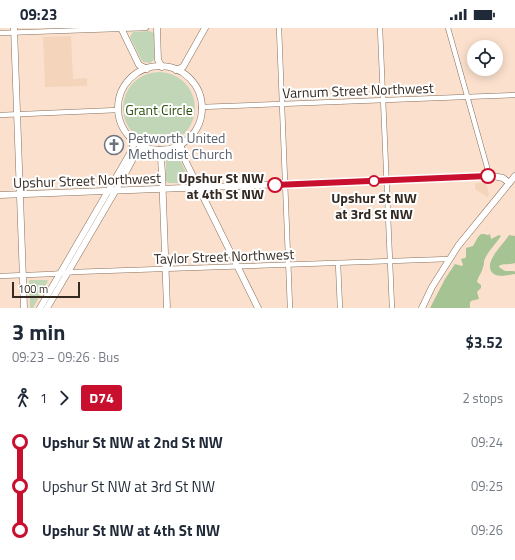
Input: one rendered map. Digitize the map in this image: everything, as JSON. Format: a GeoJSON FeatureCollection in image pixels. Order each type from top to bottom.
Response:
{"type":"FeatureCollection","features":[{"type":"Feature","properties":{"kind":"street"},"geometry":{"type":"LineString","coordinates":[[121,28],[139,65],[147,69]]}},
{"type":"Feature","properties":{"kind":"street"},"geometry":{"type":"LineString","coordinates":[[0,33],[14,30],[146,28]]}},
{"type":"Feature","properties":{"kind":"street"},"geometry":{"type":"LineString","coordinates":[[157,28],[158,60],[162,67]]}},
{"type":"Feature","properties":{"kind":"street"},"geometry":{"type":"LineString","coordinates":[[180,69],[205,28]]}},
{"type":"Feature","properties":{"kind":"street"},"geometry":{"type":"LineString","coordinates":[[279,28],[290,308]]}},
{"type":"Feature","properties":{"kind":"street"},"geometry":{"type":"LineString","coordinates":[[380,28],[392,308]]}},
{"type":"Feature","properties":{"kind":"street"},"geometry":{"type":"LineString","coordinates":[[448,28],[487,167],[488,176]]}},
{"type":"Feature","properties":{"kind":"street"},"geometry":{"type":"LineString","coordinates":[[14,30],[24,308]]}},
{"type":"Feature","properties":{"kind":"street"},"geometry":{"type":"LineString","coordinates":[[154,67],[158,60]]}},
{"type":"Feature","properties":{"kind":"street"},"geometry":{"type":"LineString","coordinates":[[137,73],[139,65]]}},
{"type":"Feature","properties":{"kind":"street"},"geometry":{"type":"LineString","coordinates":[[162,67],[180,69],[197,90],[200,98],[200,118],[196,128],[190,137],[181,144],[172,148],[159,150],[145,147],[134,141],[126,134],[122,126],[118,110],[119,98],[123,89],[137,73],[147,69],[162,67]]}},
{"type":"Feature","properties":{"kind":"street","name":"Varnum Street Northwest"},"geometry":{"type":"LineString","coordinates":[[201,107],[515,95]]}},
{"type":"Feature","properties":{"kind":"street"},"geometry":{"type":"LineString","coordinates":[[0,115],[118,110]]}},
{"type":"Feature","properties":{"kind":"street"},"geometry":{"type":"LineString","coordinates":[[40,308],[132,150],[134,141]]}},
{"type":"Feature","properties":{"kind":"street"},"geometry":{"type":"LineString","coordinates":[[181,144],[182,154],[258,308]]}},
{"type":"Feature","properties":{"kind":"street"},"geometry":{"type":"LineString","coordinates":[[47,308],[136,153],[145,147]]}},
{"type":"Feature","properties":{"kind":"street"},"geometry":{"type":"LineString","coordinates":[[159,150],[163,189],[167,308]]}},
{"type":"Feature","properties":{"kind":"street","name":"Upshur Street Northwest"},"geometry":{"type":"LineString","coordinates":[[0,195],[488,176],[499,177],[512,184]]}},
{"type":"Feature","properties":{"kind":"street"},"geometry":{"type":"LineString","coordinates":[[422,308],[448,259],[512,184],[515,176]]}},
{"type":"Feature","properties":{"kind":"street","name":"Taylor Street Northwest"},"geometry":{"type":"LineString","coordinates":[[0,276],[448,259]]}},
{"type":"Feature","properties":{"kind":"street"},"geometry":{"type":"LineString","coordinates":[[338,263],[340,308]]}},
{"type":"Feature","properties":{"kind":"shaded area"},"geometry":{"type":"Polygon","coordinates":[[[71,36],[73,79],[87,78],[87,86],[45,87],[43,37],[71,36]]]}},
{"type":"Feature","properties":{"kind":"shaded area"},"geometry":{"type":"Polygon","coordinates":[[[475,183],[486,183],[489,195],[487,197],[475,189],[475,183]]]}},
{"type":"Feature","properties":{"kind":"green space"},"geometry":{"type":"Polygon","coordinates":[[[150,31],[154,33],[154,59],[152,62],[147,63],[142,61],[130,37],[133,32],[150,31]]]}},
{"type":"Feature","properties":{"kind":"green space","name":"Grant Circle"},"geometry":{"type":"Polygon","coordinates":[[[152,72],[166,72],[173,74],[185,82],[193,94],[195,108],[193,122],[185,134],[173,142],[166,144],[152,144],[145,142],[133,134],[125,122],[123,115],[123,101],[125,94],[133,82],[145,74],[152,72]]]}},
{"type":"Feature","properties":{"kind":"green space"},"geometry":{"type":"Polygon","coordinates":[[[176,151],[190,181],[189,183],[168,183],[166,181],[166,153],[176,151]]]}},
{"type":"Feature","properties":{"kind":"green space"},"geometry":{"type":"Polygon","coordinates":[[[481,234],[490,234],[491,239],[499,235],[501,236],[485,258],[484,265],[478,278],[477,282],[481,285],[481,288],[477,292],[479,299],[471,302],[470,308],[430,308],[445,279],[455,264],[463,265],[461,259],[466,257],[466,248],[473,246],[481,234]]]}},
{"type":"Feature","properties":{"kind":"green space"},"geometry":{"type":"Polygon","coordinates":[[[509,235],[515,236],[515,263],[502,265],[499,267],[505,271],[514,271],[515,274],[499,276],[491,271],[491,262],[496,252],[509,235]]]}},
{"type":"Feature","properties":{"kind":"green space"},"geometry":{"type":"Polygon","coordinates":[[[29,280],[48,281],[33,308],[30,308],[29,280]]]}},
{"type":"Feature","properties":{"kind":"bus line","name":"D74"},"geometry":{"type":"LineString","coordinates":[[275,185],[488,176]]}},
{"type":"Feature","properties":{"kind":"place","name":"Petworth United Methodist Church"},"geometry":{"type":"Point","coordinates":[114,145]}},
{"type":"Feature","properties":{"kind":"place","name":"Upshur St NW at 3rd St NW"},"geometry":{"type":"Point","coordinates":[374,181]}},
{"type":"Feature","properties":{"kind":"place","name":"Upshur St NW at 4th St NW"},"geometry":{"type":"Point","coordinates":[275,185]}}]}
